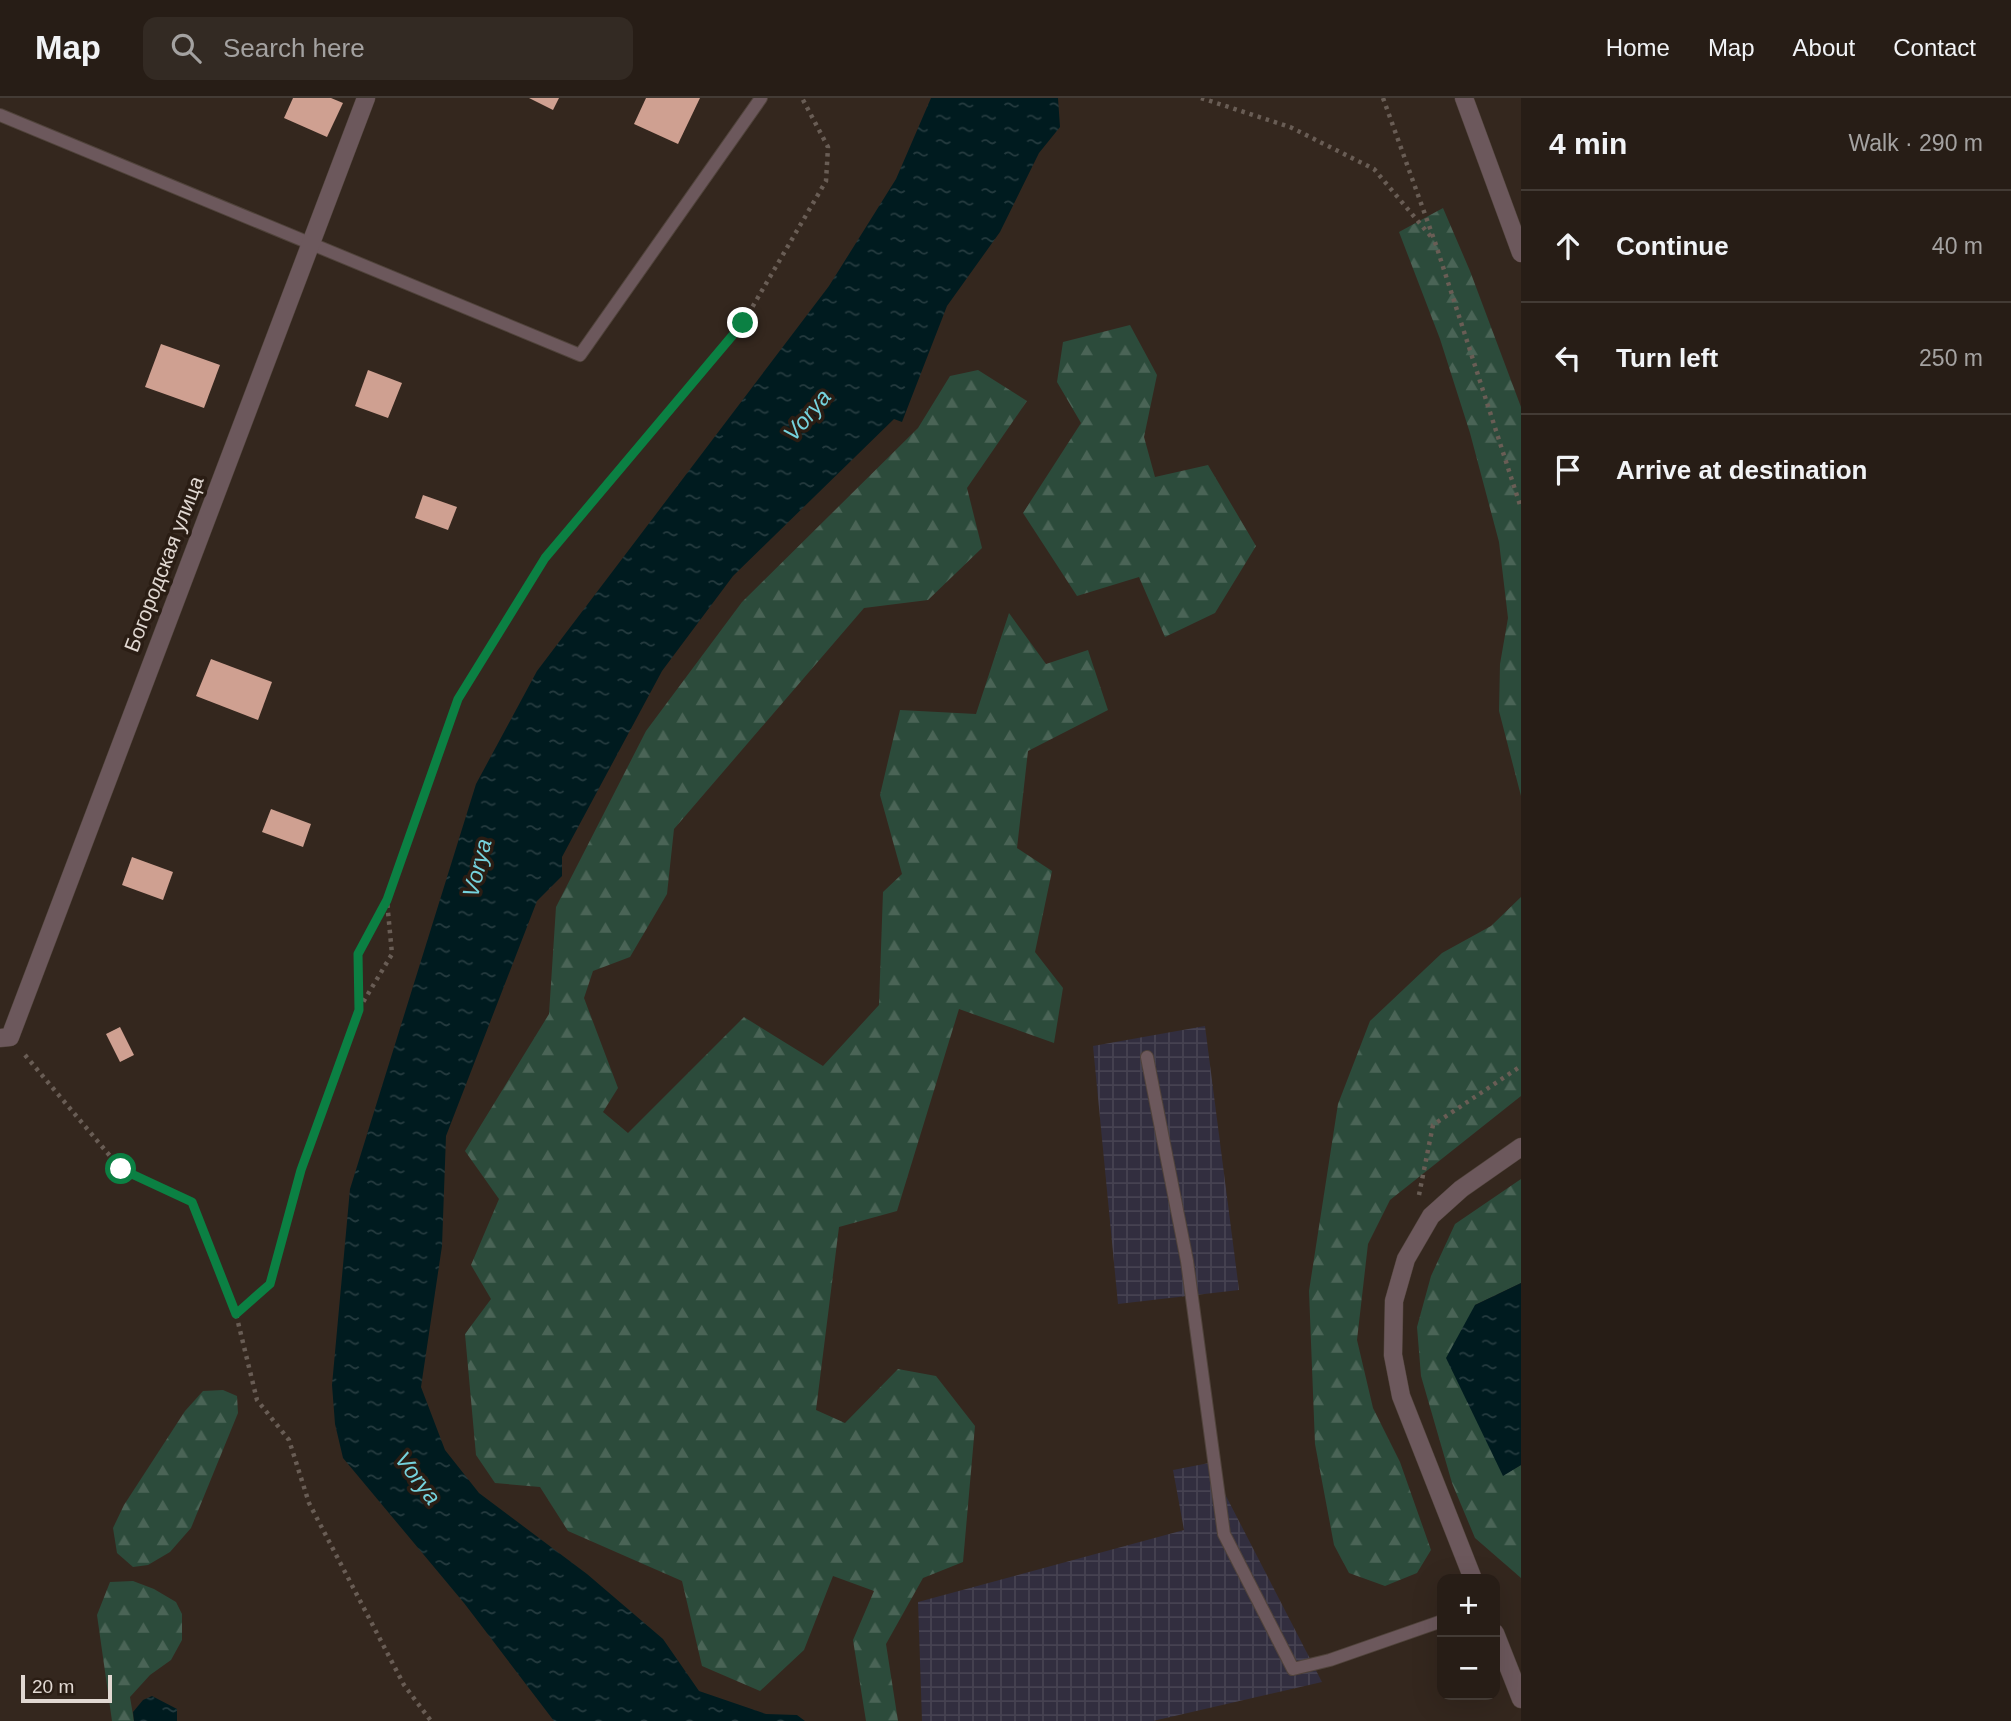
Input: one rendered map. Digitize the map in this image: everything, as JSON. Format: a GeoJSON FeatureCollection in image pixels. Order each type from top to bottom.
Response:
{"type":"FeatureCollection","features":[{"type":"Feature","properties":{"kind":"street","name":"Богородская улица"},"geometry":{"type":"LineString","coordinates":[[5,1037],[366,98]]}},
{"type":"Feature","properties":{"kind":"street"},"geometry":{"type":"LineString","coordinates":[[1464,98],[1521,253]]}},
{"type":"Feature","properties":{"kind":"street"},"geometry":{"type":"LineString","coordinates":[[1471,1574],[1401,1396],[1393,1355],[1394,1301],[1406,1259],[1431,1216],[1461,1189],[1521,1147]]}},
{"type":"Feature","properties":{"kind":"street"},"geometry":{"type":"LineString","coordinates":[[1497,1637],[1521,1699]]}},
{"type":"Feature","properties":{"kind":"lane"},"geometry":{"type":"LineString","coordinates":[[0,115],[580,355],[761,98]]}},
{"type":"Feature","properties":{"kind":"lane"},"geometry":{"type":"LineString","coordinates":[[1147,1057],[1187,1261],[1224,1534],[1293,1669],[1330,1660],[1437,1623]]}},
{"type":"Feature","properties":{"kind":"path"},"geometry":{"type":"LineString","coordinates":[[359,1010],[358,954],[387,900],[458,699],[545,558],[743,323],[826,181],[828,147],[802,98]]}},
{"type":"Feature","properties":{"kind":"path"},"geometry":{"type":"LineString","coordinates":[[1201,98],[1290,127],[1374,169],[1435,242]]}},
{"type":"Feature","properties":{"kind":"path"},"geometry":{"type":"LineString","coordinates":[[1382,98],[1435,242],[1521,508]]}},
{"type":"Feature","properties":{"kind":"path"},"geometry":{"type":"LineString","coordinates":[[236,1314],[270,1284],[301,1170],[359,1010],[393,954],[387,900]]}},
{"type":"Feature","properties":{"kind":"path"},"geometry":{"type":"LineString","coordinates":[[5,1037],[121,1169],[192,1202],[236,1314],[257,1400],[289,1440],[309,1503],[404,1685],[431,1721]]}},
{"type":"Feature","properties":{"kind":"path"},"geometry":{"type":"LineString","coordinates":[[1416,1208],[1433,1125],[1521,1066]]}},
{"type":"Feature","properties":{"kind":"shaded area"},"geometry":{"type":"Polygon","coordinates":[[[1205,1026],[1239,1290],[1118,1304],[1093,1046],[1205,1026]]]}},
{"type":"Feature","properties":{"kind":"shaded area"},"geometry":{"type":"Polygon","coordinates":[[[1209,1463],[1322,1682],[1153,1721],[922,1721],[918,1602],[1184,1530],[1173,1470],[1209,1463]]]}},
{"type":"Feature","properties":{"kind":"green space"},"geometry":{"type":"Polygon","coordinates":[[[1443,208],[1470,271],[1521,407],[1521,796],[1499,711],[1500,664],[1508,618],[1499,542],[1470,433],[1440,339],[1399,232],[1443,208]]]}},
{"type":"Feature","properties":{"kind":"green space"},"geometry":{"type":"Polygon","coordinates":[[[1130,325],[1157,375],[1144,437],[1155,477],[1208,465],[1256,546],[1215,613],[1165,637],[1139,577],[1077,596],[1023,513],[1081,423],[1057,382],[1063,342],[1130,325]]]}},
{"type":"Feature","properties":{"kind":"green space"},"geometry":{"type":"Polygon","coordinates":[[[978,370],[1027,401],[967,488],[982,548],[928,600],[864,608],[674,829],[667,894],[630,957],[593,971],[584,998],[618,1088],[603,1112],[628,1133],[744,1017],[823,1066],[879,1005],[883,892],[902,874],[880,795],[900,710],[976,714],[1009,613],[1046,664],[1088,650],[1108,710],[1028,751],[1017,848],[1052,871],[1035,952],[1063,988],[1054,1043],[959,1009],[897,1211],[839,1227],[816,1410],[845,1423],[898,1369],[936,1376],[975,1426],[963,1562],[923,1578],[886,1644],[898,1721],[866,1721],[853,1640],[874,1591],[833,1576],[804,1650],[760,1691],[702,1666],[682,1581],[568,1531],[540,1487],[495,1483],[476,1455],[465,1334],[491,1299],[471,1265],[499,1199],[465,1151],[549,1014],[556,907],[646,731],[742,602],[918,428],[950,376],[978,370]]]}},
{"type":"Feature","properties":{"kind":"green space"},"geometry":{"type":"Polygon","coordinates":[[[1521,897],[1521,1096],[1390,1200],[1368,1244],[1357,1340],[1373,1408],[1400,1462],[1431,1550],[1417,1573],[1385,1586],[1349,1573],[1334,1545],[1315,1444],[1309,1291],[1338,1104],[1370,1021],[1442,953],[1491,926],[1521,897]]]}},
{"type":"Feature","properties":{"kind":"green space"},"geometry":{"type":"Polygon","coordinates":[[[1521,1179],[1521,1283],[1475,1305],[1503,1475],[1521,1465],[1521,1578],[1475,1538],[1452,1483],[1421,1376],[1417,1327],[1431,1276],[1455,1224],[1521,1179]]]}},
{"type":"Feature","properties":{"kind":"green space"},"geometry":{"type":"Polygon","coordinates":[[[223,1390],[237,1396],[238,1413],[191,1528],[170,1552],[148,1565],[133,1567],[117,1553],[113,1528],[124,1505],[185,1411],[203,1391],[223,1390]]]}},
{"type":"Feature","properties":{"kind":"green space"},"geometry":{"type":"Polygon","coordinates":[[[133,1581],[176,1602],[182,1614],[182,1640],[171,1660],[150,1675],[130,1697],[134,1721],[112,1721],[97,1615],[110,1582],[133,1581]]]}},
{"type":"Feature","properties":{"kind":"water","name":"Vorya"},"geometry":{"type":"Polygon","coordinates":[[[931,98],[1058,98],[1060,127],[1039,153],[1000,232],[947,306],[902,422],[894,419],[733,576],[662,671],[562,857],[562,876],[537,901],[446,1136],[442,1246],[421,1387],[445,1450],[479,1493],[587,1574],[663,1639],[699,1691],[766,1714],[797,1715],[805,1721],[554,1721],[464,1603],[343,1458],[335,1424],[332,1385],[350,1189],[476,784],[537,671],[829,286],[896,179],[931,98]]]}},
{"type":"Feature","properties":{"kind":"water"},"geometry":{"type":"Polygon","coordinates":[[[1521,1283],[1521,1465],[1503,1476],[1446,1358],[1475,1305],[1521,1283]]]}},
{"type":"Feature","properties":{"kind":"water"},"geometry":{"type":"Polygon","coordinates":[[[152,1696],[177,1709],[177,1721],[134,1721],[133,1712],[143,1700],[152,1696]]]}},
{"type":"Feature","properties":{"kind":"building"},"geometry":{"type":"Polygon","coordinates":[[[293,98],[331,98],[343,103],[327,137],[284,118],[293,98]]]}},
{"type":"Feature","properties":{"kind":"building"},"geometry":{"type":"Polygon","coordinates":[[[529,98],[559,98],[553,110],[529,98]]]}},
{"type":"Feature","properties":{"kind":"building"},"geometry":{"type":"Polygon","coordinates":[[[646,98],[700,98],[678,144],[634,124],[646,98]]]}},
{"type":"Feature","properties":{"kind":"building"},"geometry":{"type":"Polygon","coordinates":[[[161,344],[220,365],[204,408],[145,387],[161,344]]]}},
{"type":"Feature","properties":{"kind":"building"},"geometry":{"type":"Polygon","coordinates":[[[368,370],[402,383],[388,418],[355,406],[368,370]]]}},
{"type":"Feature","properties":{"kind":"building"},"geometry":{"type":"Polygon","coordinates":[[[423,495],[457,507],[448,530],[415,518],[423,495]]]}},
{"type":"Feature","properties":{"kind":"building"},"geometry":{"type":"Polygon","coordinates":[[[211,659],[272,682],[258,720],[196,696],[211,659]]]}},
{"type":"Feature","properties":{"kind":"building"},"geometry":{"type":"Polygon","coordinates":[[[271,809],[311,824],[303,847],[262,832],[271,809]]]}},
{"type":"Feature","properties":{"kind":"building"},"geometry":{"type":"Polygon","coordinates":[[[132,857],[173,872],[163,900],[122,885],[132,857]]]}},
{"type":"Feature","properties":{"kind":"building"},"geometry":{"type":"Polygon","coordinates":[[[120,1027],[134,1055],[120,1062],[106,1034],[120,1027]]]}},
{"type":"Feature","properties":{"kind":"route"},"geometry":{"type":"LineString","coordinates":[[121,1169],[192,1202],[236,1314],[270,1284],[301,1170],[359,1010],[358,954],[387,900],[458,699],[545,558],[743,323]]}}]}
